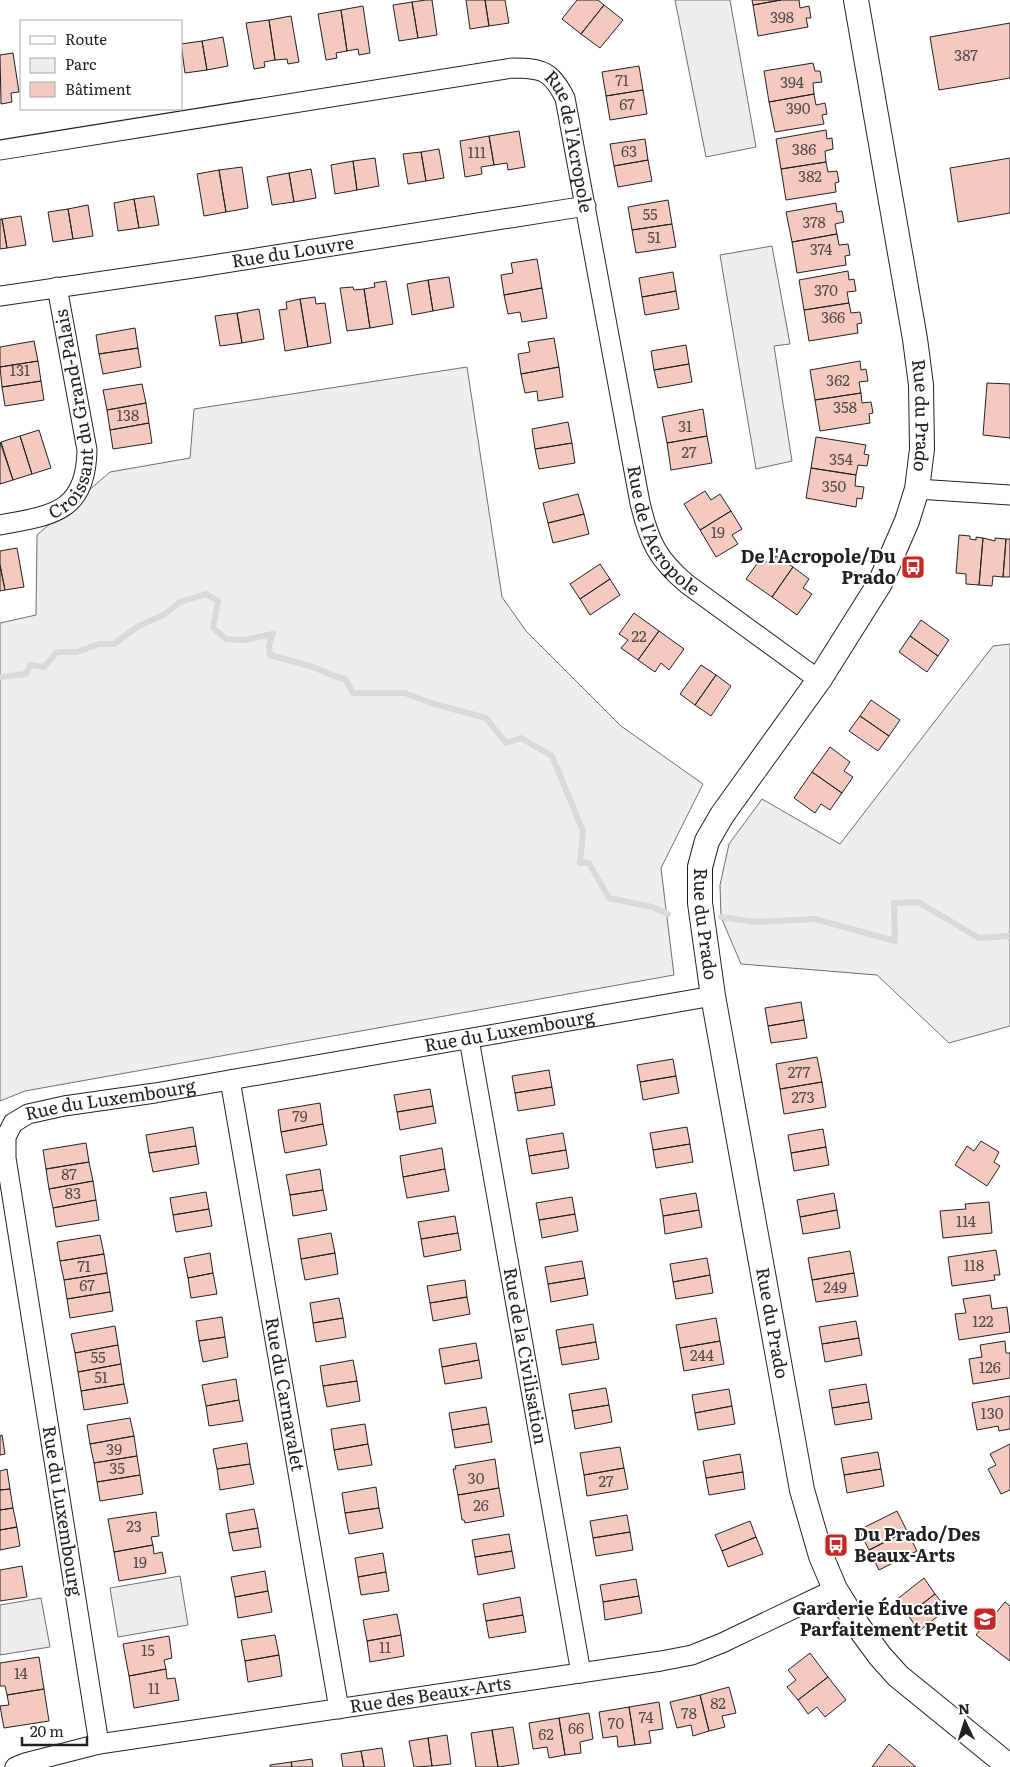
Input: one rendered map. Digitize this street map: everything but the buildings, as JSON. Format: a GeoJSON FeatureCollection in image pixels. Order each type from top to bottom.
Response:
{"type":"FeatureCollection","features":[{"type":"Feature","properties":{"kind":"street","name":"Rue du Prado"},"geometry":{"type":"LineString","coordinates":[[856,0],[915,339],[921,385],[922,449],[917,489],[907,521],[880,582],[819,680],[722,815],[707,841],[700,867],[700,902],[713,996],[802,1490],[821,1556],[835,1589],[858,1626],[880,1656],[898,1676],[1010,1767]]}},
{"type":"Feature","properties":{"kind":"street","name":"Rue de l'Acropole"},"geometry":{"type":"LineString","coordinates":[[0,150],[502,69],[532,68],[546,73],[557,82],[565,98],[640,503],[652,541],[660,558],[671,571],[819,680]]}},
{"type":"Feature","properties":{"kind":"street","name":"Rue du Louvre"},"geometry":{"type":"LineString","coordinates":[[0,296],[586,206]]}},
{"type":"Feature","properties":{"kind":"street","name":"Croissant du Grand-Palais"},"geometry":{"type":"LineString","coordinates":[[0,525],[41,517],[58,511],[74,499],[83,484],[87,468],[87,450],[57,287]]}},
{"type":"Feature","properties":{"kind":"street"},"geometry":{"type":"LineString","coordinates":[[917,489],[1010,496]]}},
{"type":"Feature","properties":{"kind":"street","name":"Rue du Luxembourg"},"geometry":{"type":"LineString","coordinates":[[99,1744],[6,1158],[6,1137],[13,1124],[28,1114],[64,1106],[469,1040],[713,996]]}},
{"type":"Feature","properties":{"kind":"street","name":"Rue de la Civilisation"},"geometry":{"type":"LineString","coordinates":[[469,1040],[581,1673]]}},
{"type":"Feature","properties":{"kind":"street","name":"Rue du Carnavalet"},"geometry":{"type":"LineString","coordinates":[[230,1080],[339,1709]]}},
{"type":"Feature","properties":{"kind":"street","name":"Rue des Beaux-Arts"},"geometry":{"type":"LineString","coordinates":[[15,1767],[99,1744],[692,1655],[722,1643],[835,1589]]}},
{"type":"Feature","properties":{"kind":"green space"},"geometry":{"type":"Polygon","coordinates":[[[467,367],[502,597],[526,631],[621,726],[703,784],[661,868],[674,975],[25,1091],[0,1101],[0,623],[36,615],[37,535],[110,472],[190,458],[194,409],[467,367]]]}},
{"type":"Feature","properties":{"kind":"green space"},"geometry":{"type":"Polygon","coordinates":[[[1010,644],[1010,1026],[949,1043],[877,975],[741,964],[721,917],[720,885],[729,844],[762,799],[840,844],[993,646],[1010,644]]]}},
{"type":"Feature","properties":{"kind":"shaded area"},"geometry":{"type":"Polygon","coordinates":[[[675,0],[730,0],[756,147],[706,157],[675,0]]]}},
{"type":"Feature","properties":{"kind":"shaded area"},"geometry":{"type":"Polygon","coordinates":[[[772,246],[790,344],[774,346],[792,461],[756,469],[720,255],[772,246]]]}},
{"type":"Feature","properties":{"kind":"shaded area"},"geometry":{"type":"Polygon","coordinates":[[[180,1576],[188,1625],[118,1637],[110,1588],[180,1576]]]}},
{"type":"Feature","properties":{"kind":"shaded area"},"geometry":{"type":"Polygon","coordinates":[[[41,1598],[50,1647],[0,1655],[0,1605],[41,1598]]]}},
{"type":"Feature","properties":{"kind":"waterway"},"geometry":{"type":"LineString","coordinates":[[0,677],[26,674],[30,665],[44,667],[57,652],[77,652],[99,644],[114,644],[137,627],[165,614],[180,602],[206,594],[218,601],[213,628],[226,639],[244,640],[273,634],[269,645],[270,655],[313,667],[345,679],[353,693],[405,693],[431,703],[486,718],[506,743],[521,738],[552,756],[583,831],[580,863],[589,863],[609,898],[652,907],[668,914]]}},
{"type":"Feature","properties":{"kind":"waterway"},"geometry":{"type":"LineString","coordinates":[[721,917],[756,922],[815,919],[895,941],[894,903],[918,902],[979,938],[1010,936]]}},
{"type":"Feature","properties":{"kind":"place","name":"De l'Acropole/Du Prado"},"geometry":{"type":"Point","coordinates":[913,567]}},
{"type":"Feature","properties":{"kind":"place","name":"Du Prado/Des Beaux-Arts"},"geometry":{"type":"Point","coordinates":[836,1545]}},
{"type":"Feature","properties":{"kind":"place","name":"Garderie Éducative Parfaitement Petit"},"geometry":{"type":"Point","coordinates":[985,1619]}}]}
